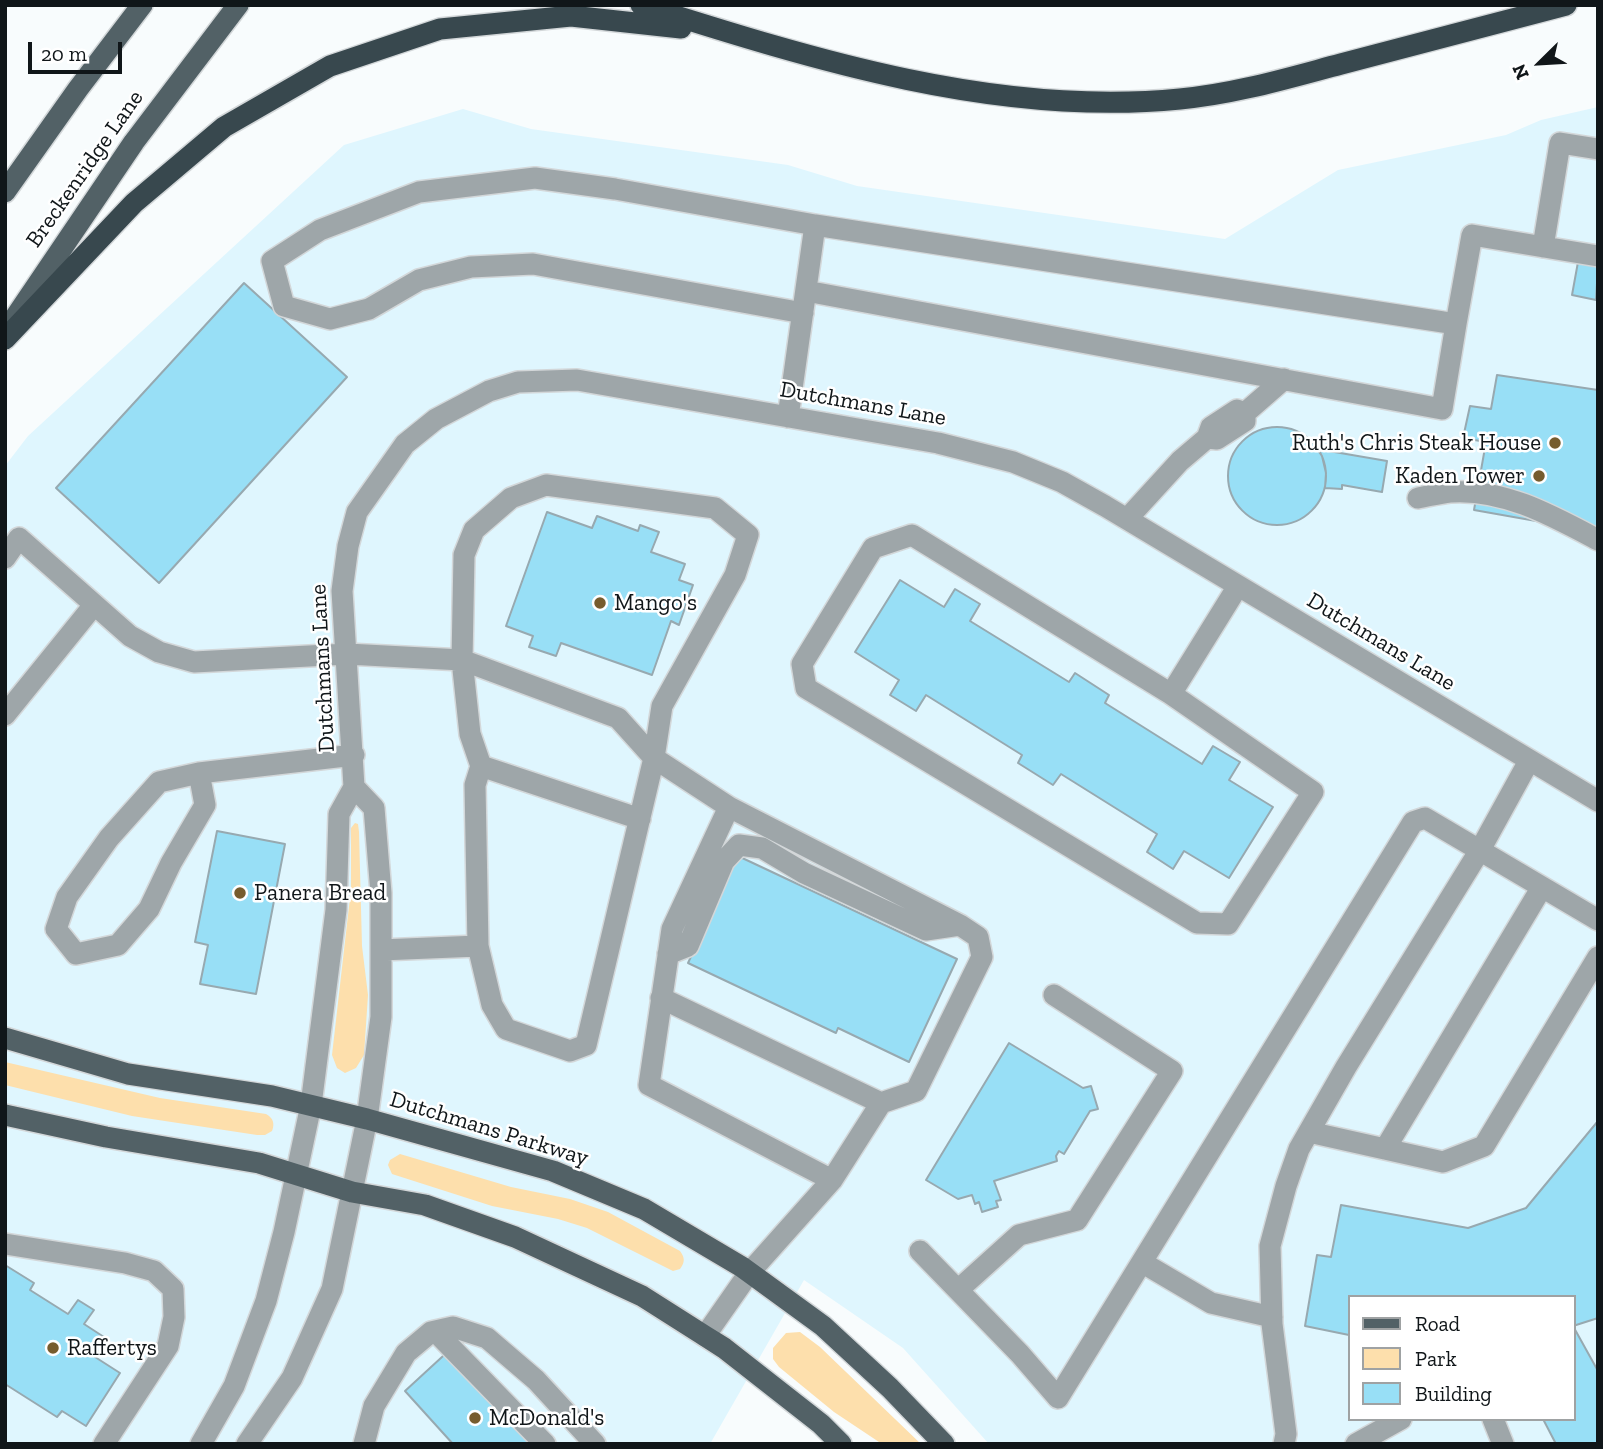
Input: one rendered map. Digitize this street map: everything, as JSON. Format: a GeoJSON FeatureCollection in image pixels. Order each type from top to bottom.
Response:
{"type":"FeatureCollection","features":[{"type":"Feature","properties":{"kind":"highway"},"geometry":{"type":"LineString","coordinates":[[641,5],[736,35],[874,72],[1019,99],[1134,103],[1184,99],[1258,85],[1566,5]]}},
{"type":"Feature","properties":{"kind":"highway"},"geometry":{"type":"LineString","coordinates":[[5,339],[134,203],[224,127],[330,66],[440,29],[571,16],[736,35]]}},
{"type":"Feature","properties":{"kind":"main road"},"geometry":{"type":"LineString","coordinates":[[5,192],[142,5]]}},
{"type":"Feature","properties":{"kind":"main road","name":"Breckenridge Lane"},"geometry":{"type":"LineString","coordinates":[[5,332],[134,142],[238,5]]}},
{"type":"Feature","properties":{"kind":"main road"},"geometry":{"type":"LineString","coordinates":[[5,1038],[128,1074],[272,1096],[311,1105]]}},
{"type":"Feature","properties":{"kind":"main road","name":"Dutchmans Parkway"},"geometry":{"type":"LineString","coordinates":[[311,1105],[553,1171],[644,1209],[749,1273],[823,1326],[890,1388],[944,1444]]}},
{"type":"Feature","properties":{"kind":"main road"},"geometry":{"type":"LineString","coordinates":[[5,1115],[106,1137],[259,1163],[352,1192],[425,1205],[515,1237],[642,1296],[724,1348],[821,1424],[841,1444]]}},
{"type":"Feature","properties":{"kind":"street"},"geometry":{"type":"LineString","coordinates":[[1543,247],[1560,143],[1598,149]]}},
{"type":"Feature","properties":{"kind":"street"},"geometry":{"type":"LineString","coordinates":[[803,313],[533,264],[471,267],[419,280],[369,309],[330,319],[284,306],[272,261],[320,230],[419,192],[535,178],[815,225],[1457,324]]}},
{"type":"Feature","properties":{"kind":"street"},"geometry":{"type":"LineString","coordinates":[[788,417],[815,225]]}},
{"type":"Feature","properties":{"kind":"street"},"geometry":{"type":"LineString","coordinates":[[806,291],[1442,408],[1472,235],[1598,256]]}},
{"type":"Feature","properties":{"kind":"street"},"geometry":{"type":"LineString","coordinates":[[1127,519],[1180,461],[1207,438],[1217,439],[1245,421],[1245,413],[1284,379]]}},
{"type":"Feature","properties":{"kind":"street","name":"Dutchmans Lane"},"geometry":{"type":"LineString","coordinates":[[201,1444],[234,1386],[266,1301],[311,1105],[336,910],[339,814],[354,787],[342,592],[348,546],[357,512],[405,444],[436,419],[489,391],[518,382],[577,380],[938,443],[1013,462],[1062,482],[1127,519],[1598,801]]}},
{"type":"Feature","properties":{"kind":"street"},"geometry":{"type":"LineString","coordinates":[[546,485],[715,508],[748,535],[735,575],[662,706],[654,758],[586,1045],[570,1051],[506,1029],[492,1005],[478,946],[475,785],[481,766],[470,734],[462,660],[464,555],[474,530],[511,498],[546,485]]}},
{"type":"Feature","properties":{"kind":"street"},"geometry":{"type":"LineString","coordinates":[[1418,498],[1451,492],[1498,496],[1552,516],[1598,540]]}},
{"type":"Feature","properties":{"kind":"street"},"geometry":{"type":"LineString","coordinates":[[912,535],[1171,694],[1313,792],[1228,924],[1197,923],[806,688],[802,664],[873,548],[912,535]]}},
{"type":"Feature","properties":{"kind":"street"},"geometry":{"type":"LineString","coordinates":[[5,558],[19,538],[130,636],[159,652],[194,662],[347,654],[462,660],[618,718],[654,758],[729,807],[960,925],[978,937],[982,957],[916,1091],[881,1103],[832,1180],[749,1273],[705,1336]]}},
{"type":"Feature","properties":{"kind":"street"},"geometry":{"type":"LineString","coordinates":[[1171,694],[1238,586]]}},
{"type":"Feature","properties":{"kind":"street"},"geometry":{"type":"LineString","coordinates":[[5,715],[94,605]]}},
{"type":"Feature","properties":{"kind":"street"},"geometry":{"type":"LineString","coordinates":[[199,773],[205,805],[149,909],[118,945],[76,954],[56,929],[68,897],[109,838],[159,782],[199,773],[354,755]]}},
{"type":"Feature","properties":{"kind":"street"},"geometry":{"type":"LineString","coordinates":[[1284,1444],[1286,1434],[1272,1317],[1270,1246],[1299,1149],[1346,1067],[1480,850],[1530,761]]}},
{"type":"Feature","properties":{"kind":"street"},"geometry":{"type":"LineString","coordinates":[[481,766],[640,819]]}},
{"type":"Feature","properties":{"kind":"street"},"geometry":{"type":"LineString","coordinates":[[247,1444],[292,1378],[332,1289],[367,1119],[381,1017],[381,893],[374,808],[354,787]]}},
{"type":"Feature","properties":{"kind":"street"},"geometry":{"type":"LineString","coordinates":[[729,807],[672,929],[649,1084],[832,1180]]}},
{"type":"Feature","properties":{"kind":"street"},"geometry":{"type":"LineString","coordinates":[[920,1251],[1058,1398],[1413,822],[1426,818],[1598,920]]}},
{"type":"Feature","properties":{"kind":"street"},"geometry":{"type":"LineString","coordinates":[[668,954],[688,946],[724,861],[738,845],[762,848],[804,873],[926,930],[960,925]]}},
{"type":"Feature","properties":{"kind":"street"},"geometry":{"type":"LineString","coordinates":[[1385,1149],[1542,887]]}},
{"type":"Feature","properties":{"kind":"street"},"geometry":{"type":"LineString","coordinates":[[381,950],[478,946]]}},
{"type":"Feature","properties":{"kind":"street"},"geometry":{"type":"LineString","coordinates":[[1308,1132],[1443,1162],[1484,1146],[1598,957]]}},
{"type":"Feature","properties":{"kind":"street"},"geometry":{"type":"LineString","coordinates":[[958,1290],[1019,1236],[1077,1220],[1172,1071],[1054,995]]}},
{"type":"Feature","properties":{"kind":"street"},"geometry":{"type":"LineString","coordinates":[[661,998],[881,1103]]}},
{"type":"Feature","properties":{"kind":"street"},"geometry":{"type":"LineString","coordinates":[[5,1244],[125,1262],[154,1271],[173,1289],[174,1317],[168,1346],[104,1444]]}},
{"type":"Feature","properties":{"kind":"street"},"geometry":{"type":"LineString","coordinates":[[1143,1263],[1211,1303],[1272,1317]]}},
{"type":"Feature","properties":{"kind":"street"},"geometry":{"type":"LineString","coordinates":[[364,1444],[374,1406],[406,1353],[431,1332],[453,1327],[487,1338],[536,1380],[595,1444]]}},
{"type":"Feature","properties":{"kind":"street"},"geometry":{"type":"LineString","coordinates":[[435,1331],[545,1444]]}},
{"type":"Feature","properties":{"kind":"street"},"geometry":{"type":"LineString","coordinates":[[1356,1444],[1397,1421]]}},
{"type":"Feature","properties":{"kind":"street"},"geometry":{"type":"LineString","coordinates":[[1494,1421],[1503,1444]]}},
{"type":"Feature","properties":{"kind":"shaded area"},"geometry":{"type":"Polygon","coordinates":[[[1598,107],[1598,1444],[989,1444],[903,1348],[804,1280],[710,1444],[5,1444],[5,466],[28,436],[344,145],[463,109],[531,129],[788,165],[857,186],[1225,239],[1338,170],[1506,135],[1541,120],[1598,107]]]}},
{"type":"Feature","properties":{"kind":"green space"},"geometry":{"type":"Polygon","coordinates":[[[355,823],[358,824],[359,832],[362,946],[368,995],[364,1055],[356,1068],[345,1073],[337,1068],[332,1055],[351,889],[351,828],[355,823]]]}},
{"type":"Feature","properties":{"kind":"green space"},"geometry":{"type":"Polygon","coordinates":[[[5,1062],[160,1098],[266,1114],[273,1121],[273,1128],[265,1135],[257,1135],[132,1116],[5,1085],[5,1062]]]}},
{"type":"Feature","properties":{"kind":"green space"},"geometry":{"type":"Polygon","coordinates":[[[400,1154],[511,1187],[570,1199],[608,1212],[680,1251],[684,1258],[683,1264],[680,1269],[673,1271],[587,1228],[558,1219],[492,1206],[392,1174],[388,1165],[390,1160],[400,1154]]]}},
{"type":"Feature","properties":{"kind":"green space"},"geometry":{"type":"Polygon","coordinates":[[[800,1332],[820,1347],[921,1444],[882,1444],[834,1412],[779,1367],[773,1359],[773,1348],[786,1333],[800,1332]]]}},
{"type":"Feature","properties":{"kind":"building"},"geometry":{"type":"Polygon","coordinates":[[[1578,262],[1598,266],[1596,300],[1572,295],[1578,262]]]}},
{"type":"Feature","properties":{"kind":"building"},"geometry":{"type":"Polygon","coordinates":[[[244,283],[347,377],[159,583],[56,488],[244,283]]]}},
{"type":"Feature","properties":{"kind":"building","name":"Kaden Tower"},"geometry":{"type":"Polygon","coordinates":[[[1497,375],[1598,390],[1598,532],[1474,510],[1486,442],[1463,438],[1470,406],[1491,409],[1497,375]]]}},
{"type":"Feature","properties":{"kind":"building"},"geometry":{"type":"Polygon","coordinates":[[[1277,427],[1296,431],[1311,442],[1322,457],[1326,476],[1322,495],[1311,510],[1296,521],[1277,525],[1258,521],[1243,510],[1232,495],[1228,476],[1232,457],[1243,442],[1258,431],[1277,427]]]}},
{"type":"Feature","properties":{"kind":"building"},"geometry":{"type":"Polygon","coordinates":[[[1317,449],[1387,461],[1382,492],[1342,485],[1342,489],[1325,488],[1326,473],[1322,456],[1317,449]]]}},
{"type":"Feature","properties":{"kind":"building","name":"Mango's"},"geometry":{"type":"Polygon","coordinates":[[[547,512],[592,528],[597,516],[638,531],[640,525],[659,532],[651,552],[685,564],[679,580],[693,585],[679,625],[671,621],[652,675],[561,643],[556,656],[529,647],[533,636],[506,626],[547,512]]]}},
{"type":"Feature","properties":{"kind":"building"},"geometry":{"type":"Polygon","coordinates":[[[900,580],[944,607],[955,589],[980,604],[970,621],[1069,682],[1075,673],[1109,695],[1105,703],[1202,764],[1213,746],[1240,762],[1229,780],[1273,807],[1229,878],[1184,851],[1173,869],[1147,852],[1157,834],[1061,774],[1053,785],[1018,763],[1022,755],[926,695],[916,711],[890,695],[899,680],[855,652],[900,580]]]}},
{"type":"Feature","properties":{"kind":"building","name":"Panera Bread"},"geometry":{"type":"Polygon","coordinates":[[[217,831],[285,844],[256,994],[200,984],[208,945],[195,942],[217,831]]]}},
{"type":"Feature","properties":{"kind":"building"},"geometry":{"type":"Polygon","coordinates":[[[738,856],[957,959],[909,1062],[838,1028],[836,1033],[688,963],[738,856]]]}},
{"type":"Feature","properties":{"kind":"building"},"geometry":{"type":"Polygon","coordinates":[[[1009,1043],[1083,1088],[1091,1086],[1098,1109],[1090,1111],[1064,1154],[1059,1151],[1057,1161],[994,1181],[1001,1200],[996,1201],[998,1207],[982,1212],[979,1202],[975,1204],[972,1195],[958,1199],[926,1180],[1009,1043]]]}},
{"type":"Feature","properties":{"kind":"building"},"geometry":{"type":"Polygon","coordinates":[[[1598,1121],[1598,1318],[1575,1325],[1575,1295],[1348,1295],[1348,1335],[1305,1326],[1317,1255],[1331,1257],[1341,1205],[1468,1228],[1526,1208],[1598,1121]]]}},
{"type":"Feature","properties":{"kind":"building","name":"Raffertys"},"geometry":{"type":"Polygon","coordinates":[[[5,1265],[34,1283],[30,1290],[68,1314],[78,1300],[94,1310],[84,1324],[107,1339],[95,1357],[120,1373],[86,1426],[62,1411],[57,1417],[5,1384],[5,1265]]]}},
{"type":"Feature","properties":{"kind":"building"},"geometry":{"type":"Polygon","coordinates":[[[1575,1330],[1598,1371],[1598,1444],[1556,1444],[1544,1421],[1575,1421],[1575,1330]]]}},
{"type":"Feature","properties":{"kind":"building","name":"McDonald's"},"geometry":{"type":"Polygon","coordinates":[[[455,1345],[545,1444],[453,1444],[405,1391],[455,1345]]]}},
{"type":"Feature","properties":{"kind":"place","name":"Ruth's Chris Steak House"},"geometry":{"type":"Point","coordinates":[1555,443]}},
{"type":"Feature","properties":{"kind":"place","name":"Kaden Tower"},"geometry":{"type":"Point","coordinates":[1539,476]}},
{"type":"Feature","properties":{"kind":"place","name":"Mango's"},"geometry":{"type":"Point","coordinates":[600,603]}},
{"type":"Feature","properties":{"kind":"place","name":"Panera Bread"},"geometry":{"type":"Point","coordinates":[240,893]}},
{"type":"Feature","properties":{"kind":"place","name":"Raffertys"},"geometry":{"type":"Point","coordinates":[53,1348]}},
{"type":"Feature","properties":{"kind":"place","name":"McDonald's"},"geometry":{"type":"Point","coordinates":[475,1418]}}]}
